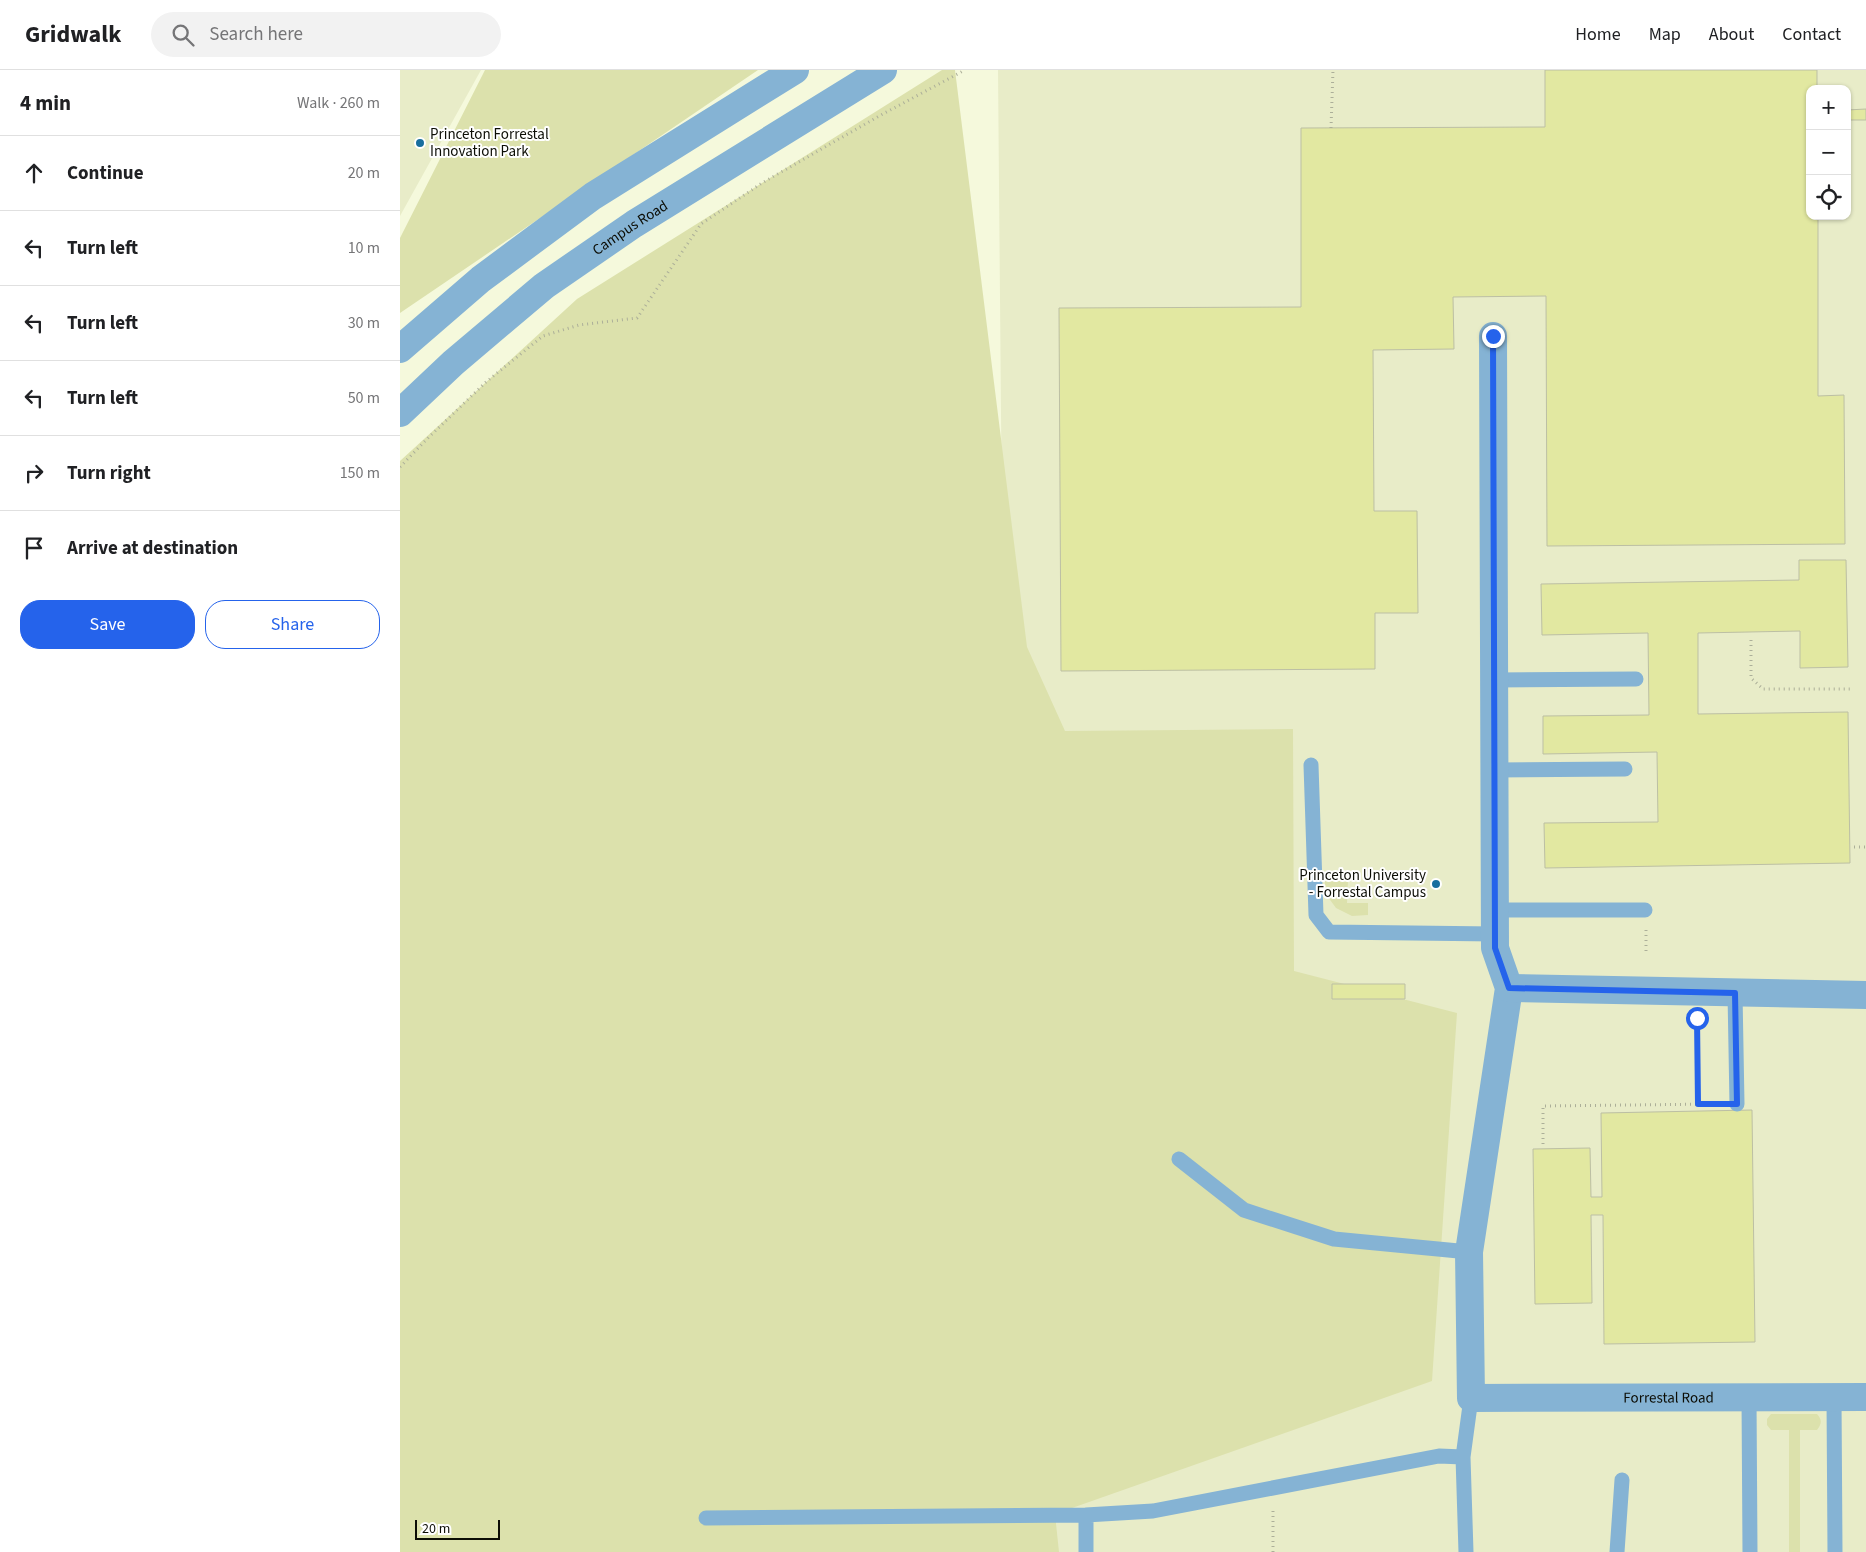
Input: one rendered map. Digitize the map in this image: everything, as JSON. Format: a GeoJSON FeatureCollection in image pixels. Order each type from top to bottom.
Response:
{"type":"FeatureCollection","features":[{"type":"Feature","properties":{"kind":"street"},"geometry":{"type":"LineString","coordinates":[[400,349],[481,279],[593,196],[795,70]]}},
{"type":"Feature","properties":{"kind":"street","name":"Campus Road"},"geometry":{"type":"LineString","coordinates":[[400,413],[453,363],[544,286],[642,219],[883,70]]}},
{"type":"Feature","properties":{"kind":"street"},"geometry":{"type":"LineString","coordinates":[[1471,1398],[1469,1252],[1509,988],[1495,948],[1493,336]]}},
{"type":"Feature","properties":{"kind":"street"},"geometry":{"type":"LineString","coordinates":[[1509,988],[1866,996]]}},
{"type":"Feature","properties":{"kind":"street","name":"Forrestal Road"},"geometry":{"type":"LineString","coordinates":[[1471,1398],[1866,1397]]}},
{"type":"Feature","properties":{"kind":"lane"},"geometry":{"type":"LineString","coordinates":[[1494,680],[1636,679]]}},
{"type":"Feature","properties":{"kind":"lane"},"geometry":{"type":"LineString","coordinates":[[1311,765],[1316,915],[1329,932],[1495,922],[1645,910]]}},
{"type":"Feature","properties":{"kind":"lane"},"geometry":{"type":"LineString","coordinates":[[1495,770],[1625,769]]}},
{"type":"Feature","properties":{"kind":"lane"},"geometry":{"type":"LineString","coordinates":[[1735,993],[1737,1104]]}},
{"type":"Feature","properties":{"kind":"lane"},"geometry":{"type":"LineString","coordinates":[[1179,1159],[1244,1210],[1262,1216],[1334,1239],[1469,1252]]}},
{"type":"Feature","properties":{"kind":"lane"},"geometry":{"type":"LineString","coordinates":[[1466,1552],[1464,1457],[1471,1398]]}},
{"type":"Feature","properties":{"kind":"lane"},"geometry":{"type":"LineString","coordinates":[[1749,1398],[1750,1552]]}},
{"type":"Feature","properties":{"kind":"lane"},"geometry":{"type":"LineString","coordinates":[[1834,1398],[1835,1552]]}},
{"type":"Feature","properties":{"kind":"lane"},"geometry":{"type":"LineString","coordinates":[[706,1518],[1086,1515],[1154,1512],[1439,1456],[1464,1457]]}},
{"type":"Feature","properties":{"kind":"lane"},"geometry":{"type":"LineString","coordinates":[[1617,1552],[1622,1480]]}},
{"type":"Feature","properties":{"kind":"lane"},"geometry":{"type":"LineString","coordinates":[[1086,1515],[1086,1552]]}},
{"type":"Feature","properties":{"kind":"path"},"geometry":{"type":"LineString","coordinates":[[400,468],[486,382],[543,336],[579,325],[637,318],[702,224],[762,183],[965,70]]}},
{"type":"Feature","properties":{"kind":"path"},"geometry":{"type":"LineString","coordinates":[[1331,128],[1333,70]]}},
{"type":"Feature","properties":{"kind":"path"},"geometry":{"type":"LineString","coordinates":[[1751,640],[1751,678],[1763,690],[1853,689]]}},
{"type":"Feature","properties":{"kind":"path"},"geometry":{"type":"LineString","coordinates":[[1854,847],[1866,847]]}},
{"type":"Feature","properties":{"kind":"path"},"geometry":{"type":"LineString","coordinates":[[1697,1018],[1698,1104]]}},
{"type":"Feature","properties":{"kind":"path"},"geometry":{"type":"LineString","coordinates":[[1543,1144],[1542,1106],[1737,1104]]}},
{"type":"Feature","properties":{"kind":"path"},"geometry":{"type":"LineString","coordinates":[[1273,1488],[1273,1552]]}},
{"type":"Feature","properties":{"kind":"shaded area","name":"Princeton Forrestal Innovation Park"},"geometry":{"type":"Polygon","coordinates":[[[400,70],[481,70],[400,216],[400,70]]]}},
{"type":"Feature","properties":{"kind":"shaded area"},"geometry":{"type":"Polygon","coordinates":[[[485,70],[758,70],[400,313],[400,238],[485,70]]]}},
{"type":"Feature","properties":{"kind":"shaded area"},"geometry":{"type":"Polygon","coordinates":[[[942,70],[955,70],[1027,647],[1065,731],[1293,729],[1294,971],[1457,1013],[1432,1381],[1055,1514],[1059,1552],[400,1552],[400,461],[577,299],[942,70]]]}},
{"type":"Feature","properties":{"kind":"shaded area","name":"Princeton University - Forrestal Campus"},"geometry":{"type":"Polygon","coordinates":[[[998,70],[1866,70],[1866,1552],[1011,1552],[998,70]]]}},
{"type":"Feature","properties":{"kind":"shaded area"},"geometry":{"type":"Polygon","coordinates":[[[1325,881],[1348,881],[1347,903],[1368,903],[1368,915],[1352,916],[1336,908],[1325,893],[1325,881]]]}},
{"type":"Feature","properties":{"kind":"shaded area"},"geometry":{"type":"Polygon","coordinates":[[[1771,1414],[1817,1414],[1821,1420],[1817,1430],[1800,1430],[1800,1552],[1789,1552],[1789,1430],[1771,1430],[1767,1425],[1767,1419],[1771,1414]]]}},
{"type":"Feature","properties":{"kind":"building"},"geometry":{"type":"Polygon","coordinates":[[[1545,70],[1817,70],[1817,85],[1806,85],[1806,220],[1818,220],[1818,396],[1844,395],[1845,544],[1547,546],[1546,296],[1453,297],[1454,349],[1373,350],[1374,511],[1417,511],[1418,613],[1375,613],[1375,669],[1061,671],[1059,308],[1301,307],[1301,128],[1545,127],[1545,70]]]}},
{"type":"Feature","properties":{"kind":"building"},"geometry":{"type":"Polygon","coordinates":[[[1866,109],[1866,120],[1851,120],[1851,110],[1866,109]]]}},
{"type":"Feature","properties":{"kind":"building"},"geometry":{"type":"Polygon","coordinates":[[[1799,560],[1846,560],[1848,667],[1800,668],[1800,631],[1698,633],[1698,714],[1848,712],[1850,863],[1545,868],[1544,823],[1658,822],[1657,752],[1543,754],[1543,716],[1649,715],[1648,633],[1542,635],[1541,584],[1799,580],[1799,560]]]}},
{"type":"Feature","properties":{"kind":"building"},"geometry":{"type":"Polygon","coordinates":[[[1332,984],[1405,984],[1405,999],[1332,999],[1332,984]]]}},
{"type":"Feature","properties":{"kind":"building"},"geometry":{"type":"Polygon","coordinates":[[[1752,1110],[1755,1342],[1604,1344],[1603,1215],[1591,1215],[1592,1303],[1535,1304],[1533,1149],[1590,1148],[1591,1197],[1602,1197],[1601,1113],[1752,1110]]]}},
{"type":"Feature","properties":{"kind":"place","name":"Princeton Forrestal Innovation Park"},"geometry":{"type":"Point","coordinates":[420,143]}},
{"type":"Feature","properties":{"kind":"place","name":"Princeton University - Forrestal Campus"},"geometry":{"type":"Point","coordinates":[1436,884]}},
{"type":"Feature","properties":{"kind":"route"},"geometry":{"type":"LineString","coordinates":[[1493,336],[1495,948],[1509,988],[1735,993],[1737,1104],[1698,1104],[1697,1018]]}}]}
